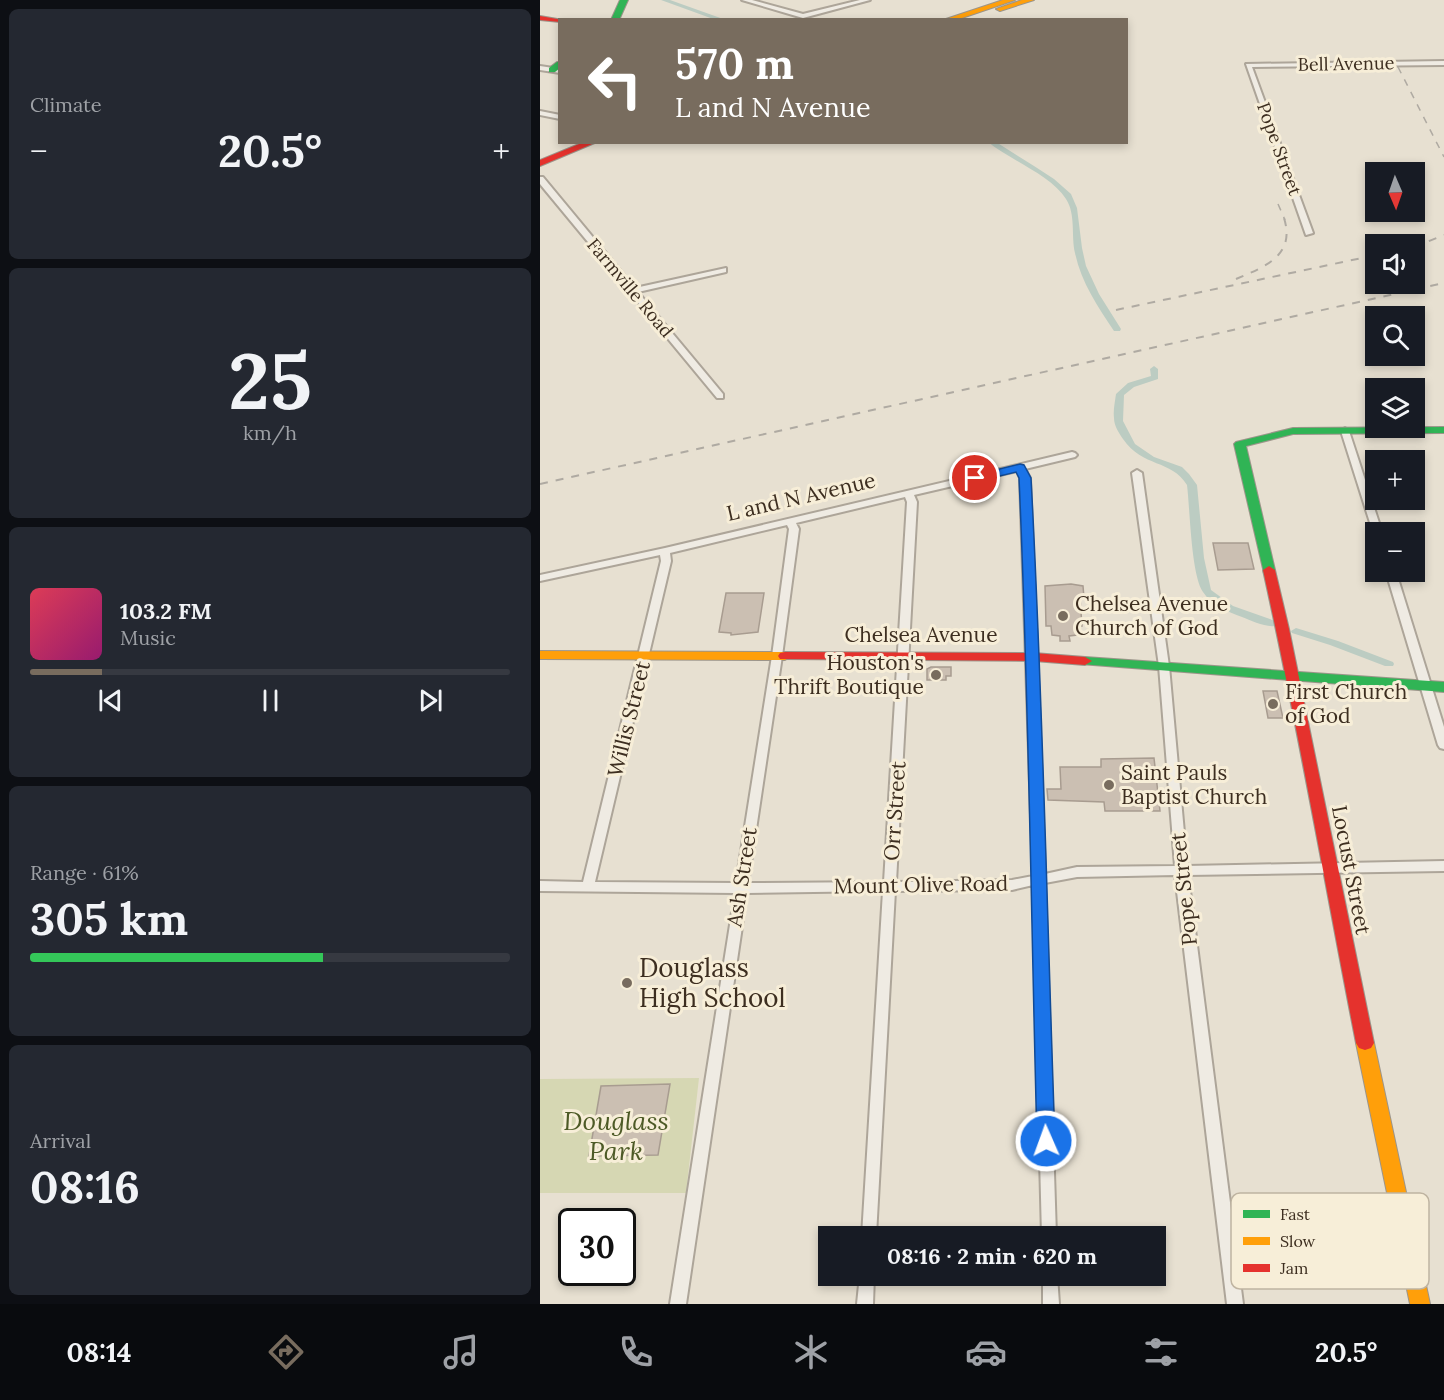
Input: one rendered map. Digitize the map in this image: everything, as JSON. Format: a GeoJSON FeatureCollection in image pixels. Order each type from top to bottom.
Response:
{"type":"FeatureCollection","features":[{"type":"Feature","properties":{"kind":"street"},"geometry":{"type":"LineString","coordinates":[[616,18],[624,0]]}},
{"type":"Feature","properties":{"kind":"street"},"geometry":{"type":"LineString","coordinates":[[745,0],[803,16],[867,0]]}},
{"type":"Feature","properties":{"kind":"street"},"geometry":{"type":"LineString","coordinates":[[953,18],[1002,3],[1030,0]]}},
{"type":"Feature","properties":{"kind":"street"},"geometry":{"type":"LineString","coordinates":[[970,18],[1002,3]]}},
{"type":"Feature","properties":{"kind":"street"},"geometry":{"type":"LineString","coordinates":[[540,18],[558,20]]}},
{"type":"Feature","properties":{"kind":"street","name":"Bell Avenue"},"geometry":{"type":"LineString","coordinates":[[1248,65],[1444,63]]}},
{"type":"Feature","properties":{"kind":"street","name":"Pope Street"},"geometry":{"type":"LineString","coordinates":[[1248,65],[1309,234]]}},
{"type":"Feature","properties":{"kind":"street"},"geometry":{"type":"LineString","coordinates":[[540,113],[558,117]]}},
{"type":"Feature","properties":{"kind":"street"},"geometry":{"type":"LineString","coordinates":[[542,159],[570,144]]}},
{"type":"Feature","properties":{"kind":"street"},"geometry":{"type":"LineString","coordinates":[[542,159],[587,144]]}},
{"type":"Feature","properties":{"kind":"street","name":"Farmville Road"},"geometry":{"type":"LineString","coordinates":[[540,179],[720,396]]}},
{"type":"Feature","properties":{"kind":"street"},"geometry":{"type":"LineString","coordinates":[[633,291],[723,270]]}},
{"type":"Feature","properties":{"kind":"street"},"geometry":{"type":"LineString","coordinates":[[1375,522],[1345,430],[1444,430]]}},
{"type":"Feature","properties":{"kind":"street","name":"Locust Street"},"geometry":{"type":"LineString","coordinates":[[1345,430],[1293,431],[1240,444],[1294,676],[1329,869],[1397,1193]]}},
{"type":"Feature","properties":{"kind":"street","name":"L and N Avenue"},"geometry":{"type":"LineString","coordinates":[[540,578],[665,551],[1072,455]]}},
{"type":"Feature","properties":{"kind":"street"},"geometry":{"type":"LineString","coordinates":[[1020,468],[1025,478],[1034,657],[1037,880],[1049,1226]]}},
{"type":"Feature","properties":{"kind":"street","name":"Pope Street"},"geometry":{"type":"LineString","coordinates":[[1137,473],[1164,666],[1181,871],[1231,1272]]}},
{"type":"Feature","properties":{"kind":"street","name":"Orr Street"},"geometry":{"type":"LineString","coordinates":[[870,1226],[905,655],[912,502],[909,494]]}},
{"type":"Feature","properties":{"kind":"street","name":"Ash Street"},"geometry":{"type":"LineString","coordinates":[[678,1304],[777,656],[794,529],[790,521]]}},
{"type":"Feature","properties":{"kind":"street","name":"Willis Street"},"geometry":{"type":"LineString","coordinates":[[588,886],[645,656],[666,561],[665,551]]}},
{"type":"Feature","properties":{"kind":"street"},"geometry":{"type":"LineString","coordinates":[[1394,582],[1444,745]]}},
{"type":"Feature","properties":{"kind":"street","name":"Chelsea Avenue"},"geometry":{"type":"LineString","coordinates":[[540,655],[1034,657],[1444,687]]}},
{"type":"Feature","properties":{"kind":"street","name":"Mount Olive Road"},"geometry":{"type":"LineString","coordinates":[[540,886],[741,888],[1012,885],[1077,872],[1444,866]]}},
{"type":"Feature","properties":{"kind":"street"},"geometry":{"type":"LineString","coordinates":[[865,1304],[866,1286]]}},
{"type":"Feature","properties":{"kind":"street"},"geometry":{"type":"LineString","coordinates":[[1050,1286],[1051,1304]]}},
{"type":"Feature","properties":{"kind":"street","name":"Pope Street"},"geometry":{"type":"LineString","coordinates":[[1233,1289],[1235,1304]]}},
{"type":"Feature","properties":{"kind":"street","name":"Locust Street"},"geometry":{"type":"LineString","coordinates":[[1417,1289],[1420,1304]]}},
{"type":"Feature","properties":{"kind":"green space","name":"Douglass Park"},"geometry":{"type":"Polygon","coordinates":[[[699,1078],[686,1193],[540,1193],[540,1079],[699,1078]]]}},
{"type":"Feature","properties":{"kind":"building"},"geometry":{"type":"Polygon","coordinates":[[[1213,543],[1248,543],[1254,569],[1218,570],[1213,543]]]}},
{"type":"Feature","properties":{"kind":"building","name":"Chelsea Avenue Church of God"},"geometry":{"type":"Polygon","coordinates":[[[1071,584],[1083,586],[1084,598],[1080,598],[1082,626],[1076,626],[1077,635],[1069,636],[1070,641],[1060,641],[1060,636],[1052,635],[1051,626],[1046,626],[1045,586],[1071,584]]]}},
{"type":"Feature","properties":{"kind":"building"},"geometry":{"type":"Polygon","coordinates":[[[726,593],[764,593],[758,632],[731,635],[731,633],[719,632],[726,593]]]}},
{"type":"Feature","properties":{"kind":"building","name":"Houston's Thrift Boutique"},"geometry":{"type":"Polygon","coordinates":[[[951,667],[951,676],[946,676],[946,680],[927,680],[927,669],[951,667]]]}},
{"type":"Feature","properties":{"kind":"building","name":"First Church of God"},"geometry":{"type":"Polygon","coordinates":[[[1263,691],[1277,691],[1283,718],[1268,718],[1263,691]]]}},
{"type":"Feature","properties":{"kind":"building","name":"Saint Pauls Baptist Church"},"geometry":{"type":"Polygon","coordinates":[[[1154,758],[1160,811],[1105,811],[1104,802],[1048,800],[1047,789],[1061,789],[1060,767],[1101,767],[1101,759],[1154,758]]]}},
{"type":"Feature","properties":{"kind":"building"},"geometry":{"type":"Polygon","coordinates":[[[670,1084],[658,1155],[589,1156],[601,1086],[670,1084]]]}},
{"type":"Feature","properties":{"kind":"waterway"},"geometry":{"type":"LineString","coordinates":[[664,0],[717,18]]}},
{"type":"Feature","properties":{"kind":"waterway"},"geometry":{"type":"LineString","coordinates":[[994,144],[1042,174],[1068,196],[1073,208],[1082,266],[1095,294],[1117,329]]}},
{"type":"Feature","properties":{"kind":"waterway"},"geometry":{"type":"LineString","coordinates":[[1154,369],[1155,377],[1131,385],[1120,394],[1118,417],[1121,428],[1132,446],[1141,454],[1178,469],[1186,475],[1192,485],[1200,558],[1207,591],[1229,608],[1274,624]]}},
{"type":"Feature","properties":{"kind":"waterway"},"geometry":{"type":"LineString","coordinates":[[1296,631],[1389,664]]}},
{"type":"Feature","properties":{"kind":"railway"},"geometry":{"type":"LineString","coordinates":[[1398,67],[1444,157]]}},
{"type":"Feature","properties":{"kind":"railway"},"geometry":{"type":"LineString","coordinates":[[1278,204],[1285,220]]}},
{"type":"Feature","properties":{"kind":"railway"},"geometry":{"type":"LineString","coordinates":[[1236,279],[1267,264],[1281,251],[1286,242],[1287,231],[1284,218]]}},
{"type":"Feature","properties":{"kind":"railway"},"geometry":{"type":"LineString","coordinates":[[1425,243],[1444,235]]}},
{"type":"Feature","properties":{"kind":"railway"},"geometry":{"type":"LineString","coordinates":[[1116,310],[1365,257]]}},
{"type":"Feature","properties":{"kind":"railway"},"geometry":{"type":"LineString","coordinates":[[540,484],[1444,283]]}},
{"type":"Feature","properties":{"kind":"traffic: fast"},"geometry":{"type":"LineString","coordinates":[[616,18],[624,0]]}},
{"type":"Feature","properties":{"kind":"traffic: fast"},"geometry":{"type":"LineString","coordinates":[[552,70],[558,66]]}},
{"type":"Feature","properties":{"kind":"traffic: fast"},"geometry":{"type":"LineString","coordinates":[[1269,570],[1240,444],[1293,431],[1444,430]]}},
{"type":"Feature","properties":{"kind":"traffic: fast"},"geometry":{"type":"LineString","coordinates":[[1085,661],[1444,687]]}},
{"type":"Feature","properties":{"kind":"traffic: slow"},"geometry":{"type":"LineString","coordinates":[[952,18],[1011,0]]}},
{"type":"Feature","properties":{"kind":"traffic: slow"},"geometry":{"type":"LineString","coordinates":[[1000,9],[1030,0]]}},
{"type":"Feature","properties":{"kind":"traffic: slow"},"geometry":{"type":"LineString","coordinates":[[540,655],[785,656]]}},
{"type":"Feature","properties":{"kind":"traffic: slow"},"geometry":{"type":"LineString","coordinates":[[1365,1043],[1397,1193]]}},
{"type":"Feature","properties":{"kind":"traffic: slow"},"geometry":{"type":"LineString","coordinates":[[1417,1289],[1420,1304]]}},
{"type":"Feature","properties":{"kind":"traffic: jam"},"geometry":{"type":"LineString","coordinates":[[540,18],[558,20]]}},
{"type":"Feature","properties":{"kind":"traffic: jam"},"geometry":{"type":"LineString","coordinates":[[540,163],[588,144]]}},
{"type":"Feature","properties":{"kind":"traffic: jam"},"geometry":{"type":"LineString","coordinates":[[1269,570],[1295,688],[1365,1043]]}},
{"type":"Feature","properties":{"kind":"traffic: jam"},"geometry":{"type":"LineString","coordinates":[[785,656],[1034,657],[1085,661]]}},
{"type":"Feature","properties":{"kind":"place","name":"Chelsea Avenue Church of God"},"geometry":{"type":"Point","coordinates":[1063,616]}},
{"type":"Feature","properties":{"kind":"place","name":"Houston's Thrift Boutique"},"geometry":{"type":"Point","coordinates":[936,675]}},
{"type":"Feature","properties":{"kind":"place","name":"First Church of God"},"geometry":{"type":"Point","coordinates":[1273,704]}},
{"type":"Feature","properties":{"kind":"place","name":"Saint Pauls Baptist Church"},"geometry":{"type":"Point","coordinates":[1109,785]}},
{"type":"Feature","properties":{"kind":"place","name":"Douglass High School"},"geometry":{"type":"Point","coordinates":[627,983]}},
{"type":"Feature","properties":{"kind":"route"},"geometry":{"type":"LineString","coordinates":[[975,478],[1020,468],[1025,478],[1034,657],[1037,880],[1046,1141]]}}]}
